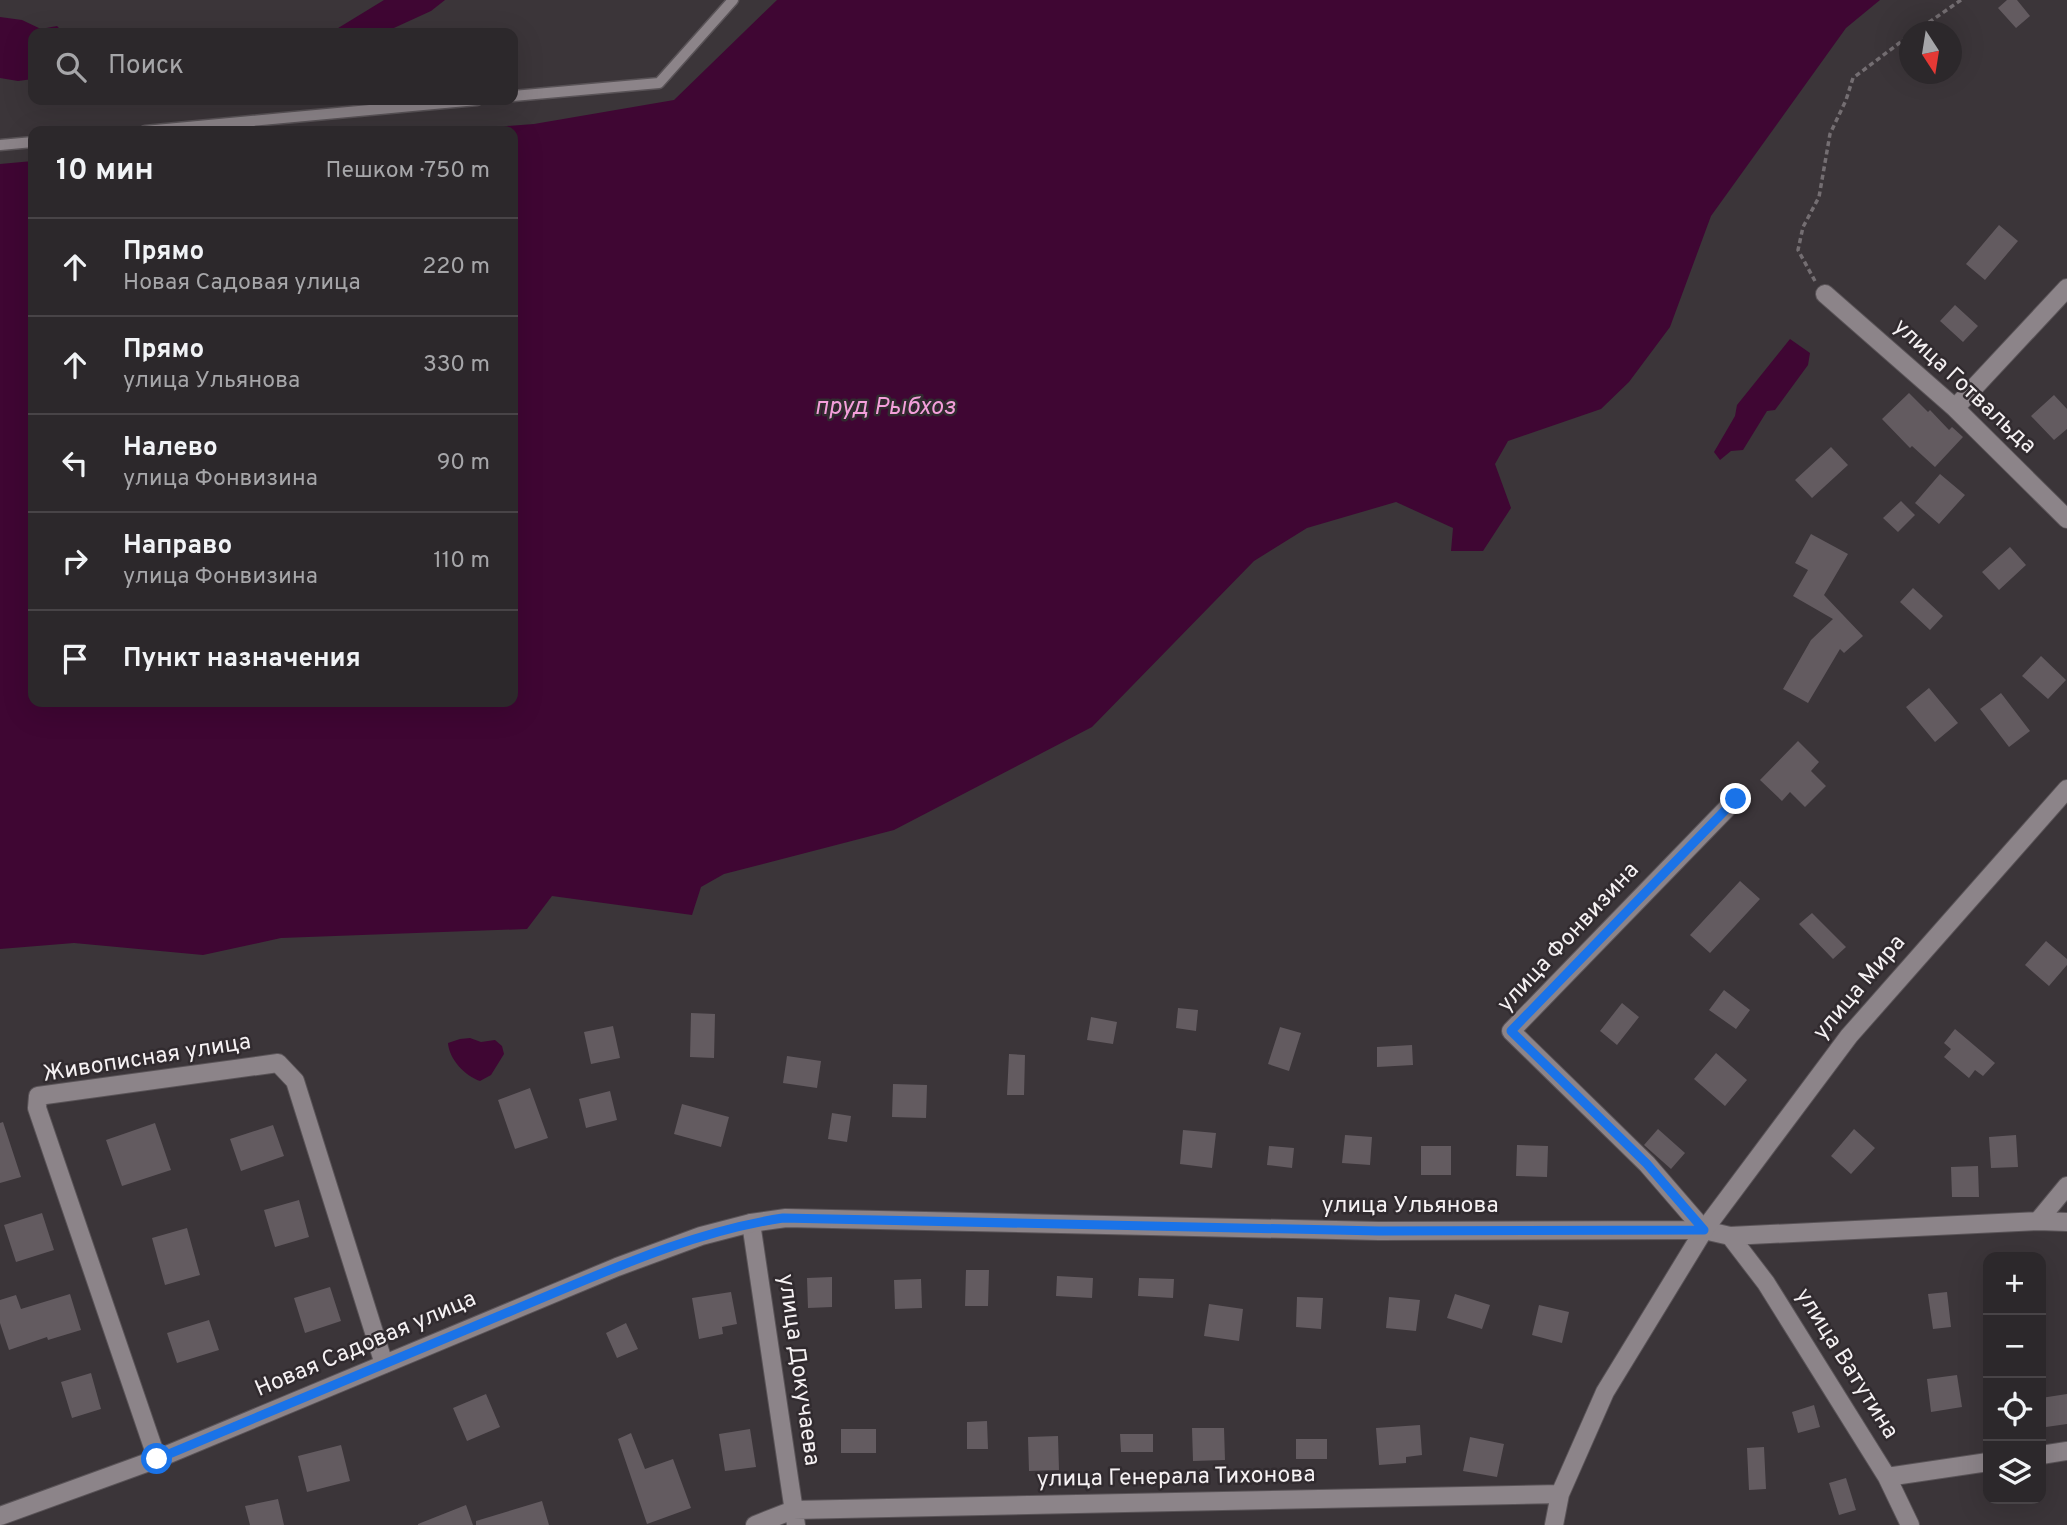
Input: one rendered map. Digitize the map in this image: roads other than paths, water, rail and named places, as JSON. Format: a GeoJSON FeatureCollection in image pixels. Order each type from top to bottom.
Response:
{"type":"FeatureCollection","features":[{"type":"Feature","properties":{"kind":"street"},"geometry":{"type":"LineString","coordinates":[[1955,408],[2067,288]]}},
{"type":"Feature","properties":{"kind":"street","name":"улица Готвальда"},"geometry":{"type":"LineString","coordinates":[[1825,294],[1955,408],[2067,519]]}},
{"type":"Feature","properties":{"kind":"street","name":"улица Мира"},"geometry":{"type":"LineString","coordinates":[[1554,1525],[1560,1494],[1605,1392],[1704,1230],[1849,1036],[2067,789]]}},
{"type":"Feature","properties":{"kind":"street","name":"улица Фонвизина"},"geometry":{"type":"LineString","coordinates":[[1704,1230],[1647,1164],[1511,1031],[1736,799]]}},
{"type":"Feature","properties":{"kind":"street","name":"Живописная улица"},"geometry":{"type":"LineString","coordinates":[[157,1459],[37,1108],[38,1097],[278,1063],[295,1081],[384,1364]]}},
{"type":"Feature","properties":{"kind":"street"},"geometry":{"type":"LineString","coordinates":[[2038,1221],[2067,1186]]}},
{"type":"Feature","properties":{"kind":"street","name":"улица Ульянова"},"geometry":{"type":"LineString","coordinates":[[751,1223],[786,1218],[1379,1231],[1704,1230],[1730,1236],[2038,1221],[2067,1222]]}},
{"type":"Feature","properties":{"kind":"street","name":"Новая Садовая улица"},"geometry":{"type":"LineString","coordinates":[[0,1516],[157,1459],[617,1267],[701,1236],[751,1223]]}},
{"type":"Feature","properties":{"kind":"street","name":"улица Докучаева"},"geometry":{"type":"LineString","coordinates":[[751,1223],[795,1518]]}},
{"type":"Feature","properties":{"kind":"street","name":"улица Ватутина"},"geometry":{"type":"LineString","coordinates":[[1730,1236],[1766,1283],[1887,1476],[1910,1525]]}},
{"type":"Feature","properties":{"kind":"street"},"geometry":{"type":"LineString","coordinates":[[2046,1454],[2067,1451]]}},
{"type":"Feature","properties":{"kind":"street"},"geometry":{"type":"LineString","coordinates":[[1887,1476],[1983,1463]]}},
{"type":"Feature","properties":{"kind":"street","name":"улица Генерала Тихонова"},"geometry":{"type":"LineString","coordinates":[[795,1518],[1560,1494]]}},
{"type":"Feature","properties":{"kind":"street"},"geometry":{"type":"LineString","coordinates":[[755,1525],[795,1518]]}},
{"type":"Feature","properties":{"kind":"lane"},"geometry":{"type":"LineString","coordinates":[[518,96],[659,83],[733,0]]}},
{"type":"Feature","properties":{"kind":"lane"},"geometry":{"type":"LineString","coordinates":[[199,126],[423,105]]}},
{"type":"Feature","properties":{"kind":"lane"},"geometry":{"type":"LineString","coordinates":[[0,145],[28,142]]}},
{"type":"Feature","properties":{"kind":"water"},"geometry":{"type":"Polygon","coordinates":[[[384,0],[445,0],[431,11],[394,28],[338,28],[384,0]]]}},
{"type":"Feature","properties":{"kind":"water","name":"пруд Рыбхоз"},"geometry":{"type":"Polygon","coordinates":[[[777,0],[1880,0],[1846,28],[1711,216],[1670,327],[1629,382],[1601,409],[1508,441],[1495,464],[1511,508],[1483,551],[1451,551],[1453,528],[1396,502],[1307,528],[1254,561],[1092,727],[894,830],[724,874],[701,887],[692,915],[552,896],[527,929],[281,938],[203,955],[74,943],[0,949],[0,164],[28,161],[28,707],[518,707],[518,126],[508,126],[674,100],[777,0]]]}},
{"type":"Feature","properties":{"kind":"water"},"geometry":{"type":"Polygon","coordinates":[[[0,17],[22,20],[39,28],[28,28],[28,80],[0,78],[0,17]]]}},
{"type":"Feature","properties":{"kind":"water"},"geometry":{"type":"Polygon","coordinates":[[[1790,339],[1810,353],[1808,365],[1775,410],[1767,411],[1743,450],[1731,451],[1720,460],[1714,452],[1735,416],[1737,405],[1790,339]]]}},
{"type":"Feature","properties":{"kind":"water"},"geometry":{"type":"Polygon","coordinates":[[[470,1038],[481,1042],[495,1040],[502,1046],[504,1054],[491,1075],[480,1081],[459,1066],[449,1049],[448,1043],[470,1038]]]}}]}
